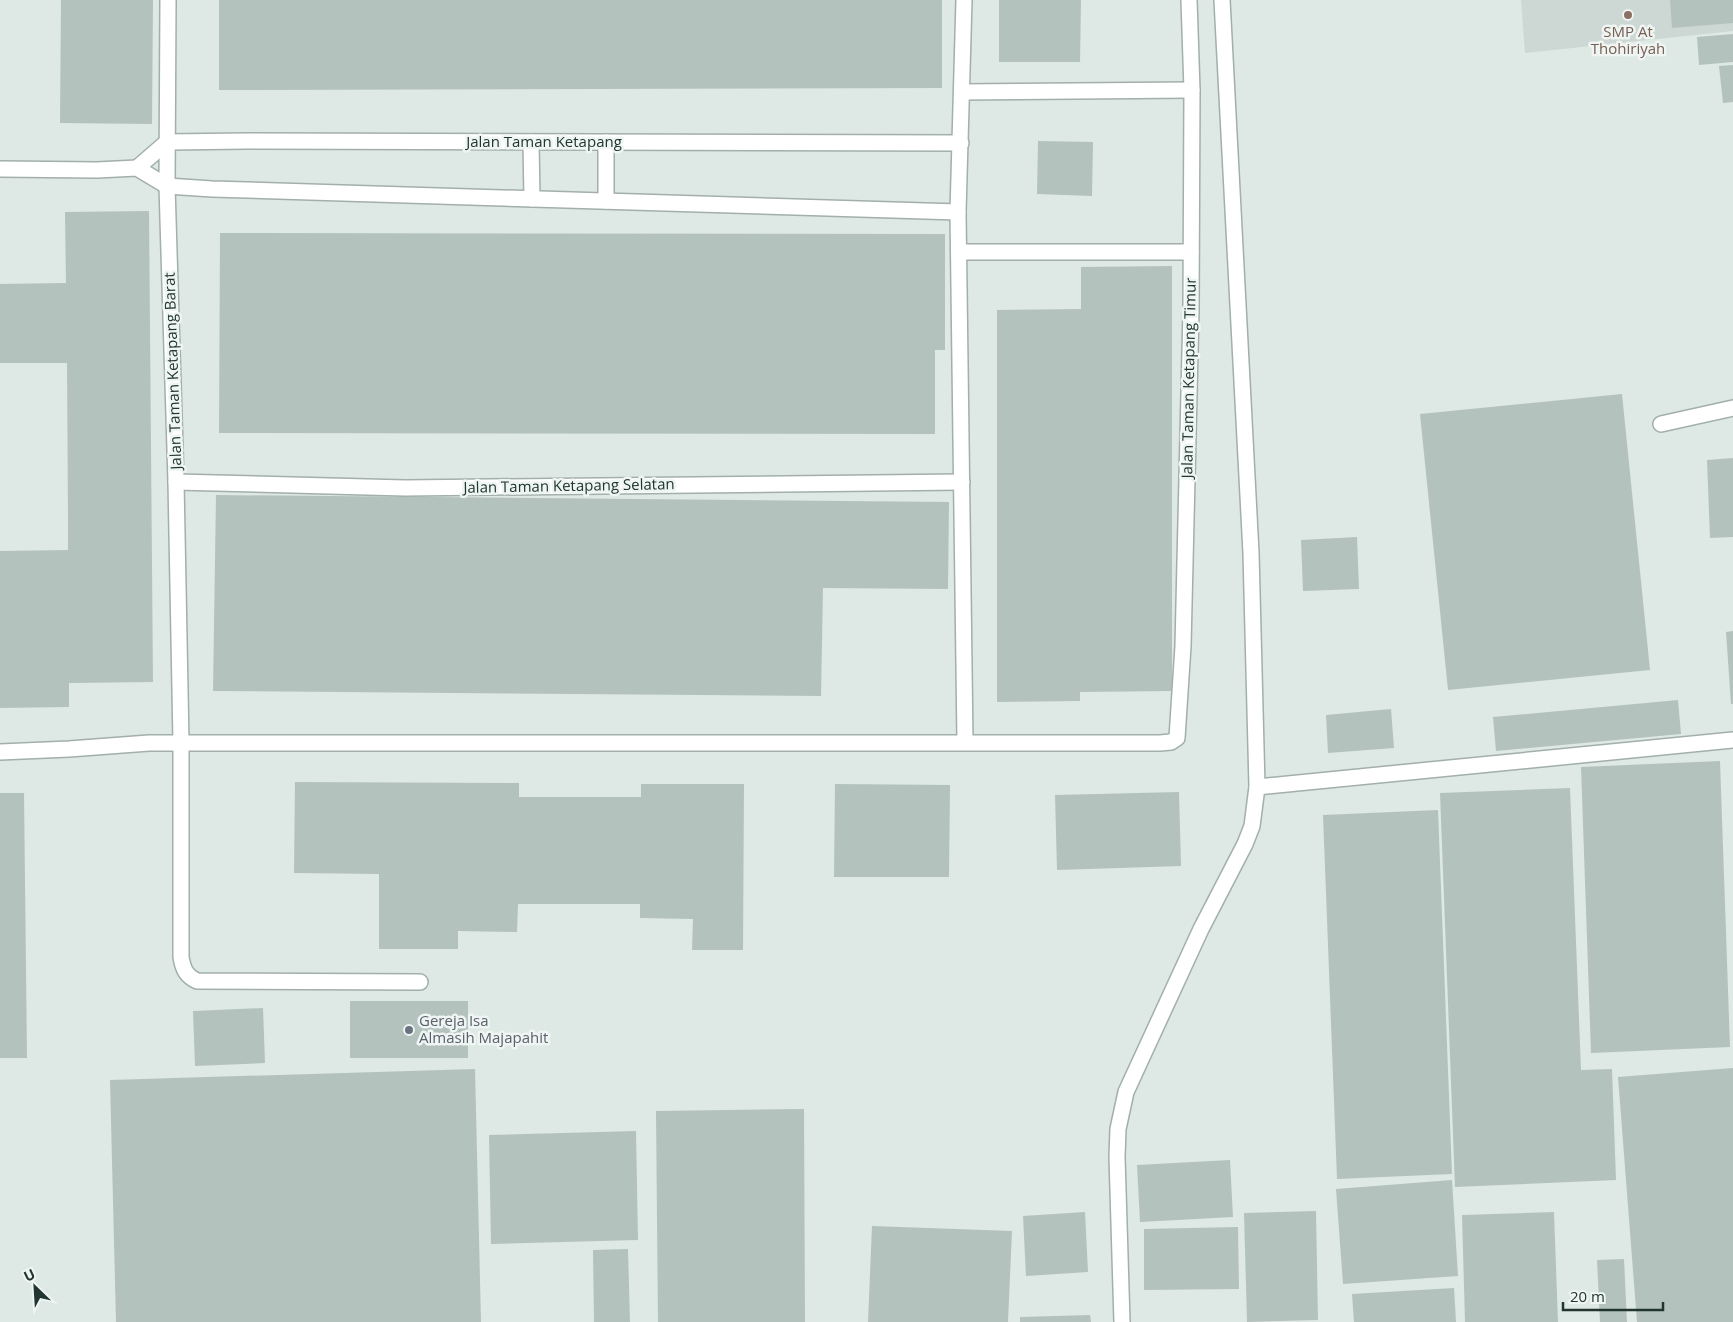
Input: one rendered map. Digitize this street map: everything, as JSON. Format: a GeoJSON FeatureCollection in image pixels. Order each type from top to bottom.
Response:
{"type":"FeatureCollection","features":[{"type":"Feature","properties":{"kind":"street","name":"Jalan Taman Ketapang Barat"},"geometry":{"type":"LineString","coordinates":[[168,0],[167,186],[176,482],[181,742],[180,957],[183,968],[190,978],[197,981],[420,982]]}},
{"type":"Feature","properties":{"kind":"street"},"geometry":{"type":"LineString","coordinates":[[0,752],[181,742],[818,744],[965,742],[958,212],[964,0]]}},
{"type":"Feature","properties":{"kind":"street","name":"Jalan Taman Ketapang Timur"},"geometry":{"type":"LineString","coordinates":[[965,742],[1160,743],[1171,742],[1177,738],[1179,732],[1183,646],[1191,252],[1192,90],[1190,0]]}},
{"type":"Feature","properties":{"kind":"street"},"geometry":{"type":"LineString","coordinates":[[1122,1322],[1117,1157],[1118,1129],[1126,1092],[1201,929],[1245,844],[1252,826],[1257,787],[1251,553],[1222,0]]}},
{"type":"Feature","properties":{"kind":"street"},"geometry":{"type":"LineString","coordinates":[[962,92],[1192,90]]}},
{"type":"Feature","properties":{"kind":"street","name":"Jalan Taman Ketapang"},"geometry":{"type":"LineString","coordinates":[[167,142],[961,143]]}},
{"type":"Feature","properties":{"kind":"street"},"geometry":{"type":"LineString","coordinates":[[137,168],[167,142]]}},
{"type":"Feature","properties":{"kind":"street"},"geometry":{"type":"LineString","coordinates":[[531,142],[532,199]]}},
{"type":"Feature","properties":{"kind":"street"},"geometry":{"type":"LineString","coordinates":[[606,142],[606,201]]}},
{"type":"Feature","properties":{"kind":"street"},"geometry":{"type":"LineString","coordinates":[[0,169],[97,170],[137,168],[167,186],[212,189],[958,212]]}},
{"type":"Feature","properties":{"kind":"street"},"geometry":{"type":"LineString","coordinates":[[959,252],[1191,252]]}},
{"type":"Feature","properties":{"kind":"street"},"geometry":{"type":"LineString","coordinates":[[1661,424],[1733,408]]}},
{"type":"Feature","properties":{"kind":"street","name":"Jalan Taman Ketapang Selatan"},"geometry":{"type":"LineString","coordinates":[[176,482],[405,488],[962,482]]}},
{"type":"Feature","properties":{"kind":"street"},"geometry":{"type":"LineString","coordinates":[[1257,787],[1733,740]]}},
{"type":"Feature","properties":{"kind":"shaded area","name":"SMP At Thohiriyah"},"geometry":{"type":"Polygon","coordinates":[[[1521,0],[1733,0],[1733,31],[1525,53],[1521,0]]]}},
{"type":"Feature","properties":{"kind":"building"},"geometry":{"type":"Polygon","coordinates":[[[61,0],[153,0],[152,124],[60,123],[61,0]]]}},
{"type":"Feature","properties":{"kind":"building"},"geometry":{"type":"Polygon","coordinates":[[[219,0],[942,0],[942,88],[219,90],[219,0]]]}},
{"type":"Feature","properties":{"kind":"building"},"geometry":{"type":"Polygon","coordinates":[[[999,0],[1081,0],[1080,62],[999,62],[999,0]]]}},
{"type":"Feature","properties":{"kind":"building"},"geometry":{"type":"Polygon","coordinates":[[[1670,0],[1733,0],[1733,23],[1672,28],[1670,0]]]}},
{"type":"Feature","properties":{"kind":"building"},"geometry":{"type":"Polygon","coordinates":[[[1733,34],[1733,62],[1699,65],[1697,37],[1733,34]]]}},
{"type":"Feature","properties":{"kind":"building"},"geometry":{"type":"Polygon","coordinates":[[[1733,65],[1733,102],[1723,103],[1719,66],[1733,65]]]}},
{"type":"Feature","properties":{"kind":"building"},"geometry":{"type":"Polygon","coordinates":[[[1038,141],[1093,142],[1092,196],[1037,194],[1038,141]]]}},
{"type":"Feature","properties":{"kind":"building"},"geometry":{"type":"Polygon","coordinates":[[[149,211],[153,682],[69,683],[69,707],[0,708],[0,551],[68,550],[68,519],[67,363],[0,363],[0,284],[66,283],[65,212],[149,211]]]}},
{"type":"Feature","properties":{"kind":"building"},"geometry":{"type":"Polygon","coordinates":[[[220,233],[945,234],[945,350],[935,350],[935,434],[219,433],[220,233]]]}},
{"type":"Feature","properties":{"kind":"building"},"geometry":{"type":"Polygon","coordinates":[[[1172,266],[1172,691],[1080,692],[1080,701],[997,702],[997,310],[1081,309],[1081,267],[1172,266]]]}},
{"type":"Feature","properties":{"kind":"building"},"geometry":{"type":"Polygon","coordinates":[[[1622,394],[1650,670],[1448,690],[1420,414],[1622,394]]]}},
{"type":"Feature","properties":{"kind":"building"},"geometry":{"type":"Polygon","coordinates":[[[1733,458],[1733,537],[1710,538],[1707,460],[1733,458]]]}},
{"type":"Feature","properties":{"kind":"building"},"geometry":{"type":"Polygon","coordinates":[[[216,495],[949,502],[948,589],[823,588],[821,696],[213,691],[216,495]]]}},
{"type":"Feature","properties":{"kind":"building"},"geometry":{"type":"Polygon","coordinates":[[[1357,537],[1359,589],[1303,591],[1301,540],[1357,537]]]}},
{"type":"Feature","properties":{"kind":"building"},"geometry":{"type":"Polygon","coordinates":[[[1733,631],[1733,704],[1731,704],[1726,632],[1733,631]]]}},
{"type":"Feature","properties":{"kind":"building"},"geometry":{"type":"Polygon","coordinates":[[[1678,700],[1681,734],[1496,751],[1493,717],[1678,700]]]}},
{"type":"Feature","properties":{"kind":"building"},"geometry":{"type":"Polygon","coordinates":[[[1391,709],[1394,748],[1328,753],[1326,715],[1391,709]]]}},
{"type":"Feature","properties":{"kind":"building"},"geometry":{"type":"Polygon","coordinates":[[[1720,761],[1730,1047],[1591,1053],[1581,767],[1720,761]]]}},
{"type":"Feature","properties":{"kind":"building"},"geometry":{"type":"Polygon","coordinates":[[[295,782],[519,783],[519,797],[641,797],[641,784],[744,784],[743,950],[692,950],[693,919],[640,918],[640,904],[518,904],[517,932],[458,931],[458,949],[379,949],[379,874],[294,873],[295,782]]]}},
{"type":"Feature","properties":{"kind":"building"},"geometry":{"type":"Polygon","coordinates":[[[835,784],[950,785],[949,877],[834,877],[835,784]]]}},
{"type":"Feature","properties":{"kind":"building"},"geometry":{"type":"Polygon","coordinates":[[[1570,788],[1581,1070],[1612,1069],[1616,1180],[1455,1187],[1440,793],[1570,788]]]}},
{"type":"Feature","properties":{"kind":"building"},"geometry":{"type":"Polygon","coordinates":[[[1179,792],[1181,866],[1057,870],[1055,795],[1179,792]]]}},
{"type":"Feature","properties":{"kind":"building"},"geometry":{"type":"Polygon","coordinates":[[[0,793],[24,793],[27,1058],[0,1058],[0,793]]]}},
{"type":"Feature","properties":{"kind":"building"},"geometry":{"type":"Polygon","coordinates":[[[1438,810],[1452,1174],[1337,1179],[1323,815],[1438,810]]]}},
{"type":"Feature","properties":{"kind":"building","name":"Gereja Isa Almasih Majapahit"},"geometry":{"type":"Polygon","coordinates":[[[350,1001],[468,1001],[468,1058],[350,1058],[350,1001]]]}},
{"type":"Feature","properties":{"kind":"building"},"geometry":{"type":"Polygon","coordinates":[[[263,1008],[265,1063],[195,1066],[193,1011],[263,1008]]]}},
{"type":"Feature","properties":{"kind":"building"},"geometry":{"type":"Polygon","coordinates":[[[1733,1068],[1733,1322],[1637,1322],[1618,1077],[1733,1068]]]}},
{"type":"Feature","properties":{"kind":"building"},"geometry":{"type":"Polygon","coordinates":[[[475,1069],[481,1322],[116,1322],[110,1080],[475,1069]]]}},
{"type":"Feature","properties":{"kind":"building"},"geometry":{"type":"Polygon","coordinates":[[[804,1109],[805,1322],[658,1322],[656,1111],[804,1109]]]}},
{"type":"Feature","properties":{"kind":"building"},"geometry":{"type":"Polygon","coordinates":[[[636,1131],[638,1240],[491,1244],[489,1135],[636,1131]]]}},
{"type":"Feature","properties":{"kind":"building"},"geometry":{"type":"Polygon","coordinates":[[[1230,1160],[1233,1217],[1140,1222],[1137,1165],[1230,1160]]]}},
{"type":"Feature","properties":{"kind":"building"},"geometry":{"type":"Polygon","coordinates":[[[1452,1180],[1458,1276],[1343,1284],[1336,1189],[1452,1180]]]}},
{"type":"Feature","properties":{"kind":"building"},"geometry":{"type":"Polygon","coordinates":[[[1316,1211],[1318,1320],[1247,1322],[1244,1213],[1316,1211]]]}},
{"type":"Feature","properties":{"kind":"building"},"geometry":{"type":"Polygon","coordinates":[[[1085,1212],[1088,1272],[1026,1276],[1023,1216],[1085,1212]]]}},
{"type":"Feature","properties":{"kind":"building"},"geometry":{"type":"Polygon","coordinates":[[[1554,1212],[1558,1322],[1465,1322],[1462,1215],[1554,1212]]]}},
{"type":"Feature","properties":{"kind":"building"},"geometry":{"type":"Polygon","coordinates":[[[872,1226],[1012,1231],[1008,1322],[868,1322],[872,1226]]]}},
{"type":"Feature","properties":{"kind":"building"},"geometry":{"type":"Polygon","coordinates":[[[1238,1227],[1239,1289],[1144,1290],[1144,1229],[1238,1227]]]}},
{"type":"Feature","properties":{"kind":"building"},"geometry":{"type":"Polygon","coordinates":[[[628,1249],[630,1322],[594,1322],[593,1250],[628,1249]]]}},
{"type":"Feature","properties":{"kind":"building"},"geometry":{"type":"Polygon","coordinates":[[[1624,1259],[1627,1322],[1600,1322],[1597,1260],[1624,1259]]]}},
{"type":"Feature","properties":{"kind":"building"},"geometry":{"type":"Polygon","coordinates":[[[1454,1288],[1456,1322],[1354,1322],[1352,1294],[1454,1288]]]}},
{"type":"Feature","properties":{"kind":"building"},"geometry":{"type":"Polygon","coordinates":[[[1090,1315],[1091,1322],[1020,1322],[1020,1317],[1090,1315]]]}},
{"type":"Feature","properties":{"kind":"place","name":"SMP At Thohiriyah"},"geometry":{"type":"Point","coordinates":[1628,15]}},
{"type":"Feature","properties":{"kind":"place","name":"Gereja Isa Almasih Majapahit"},"geometry":{"type":"Point","coordinates":[409,1030]}}]}
